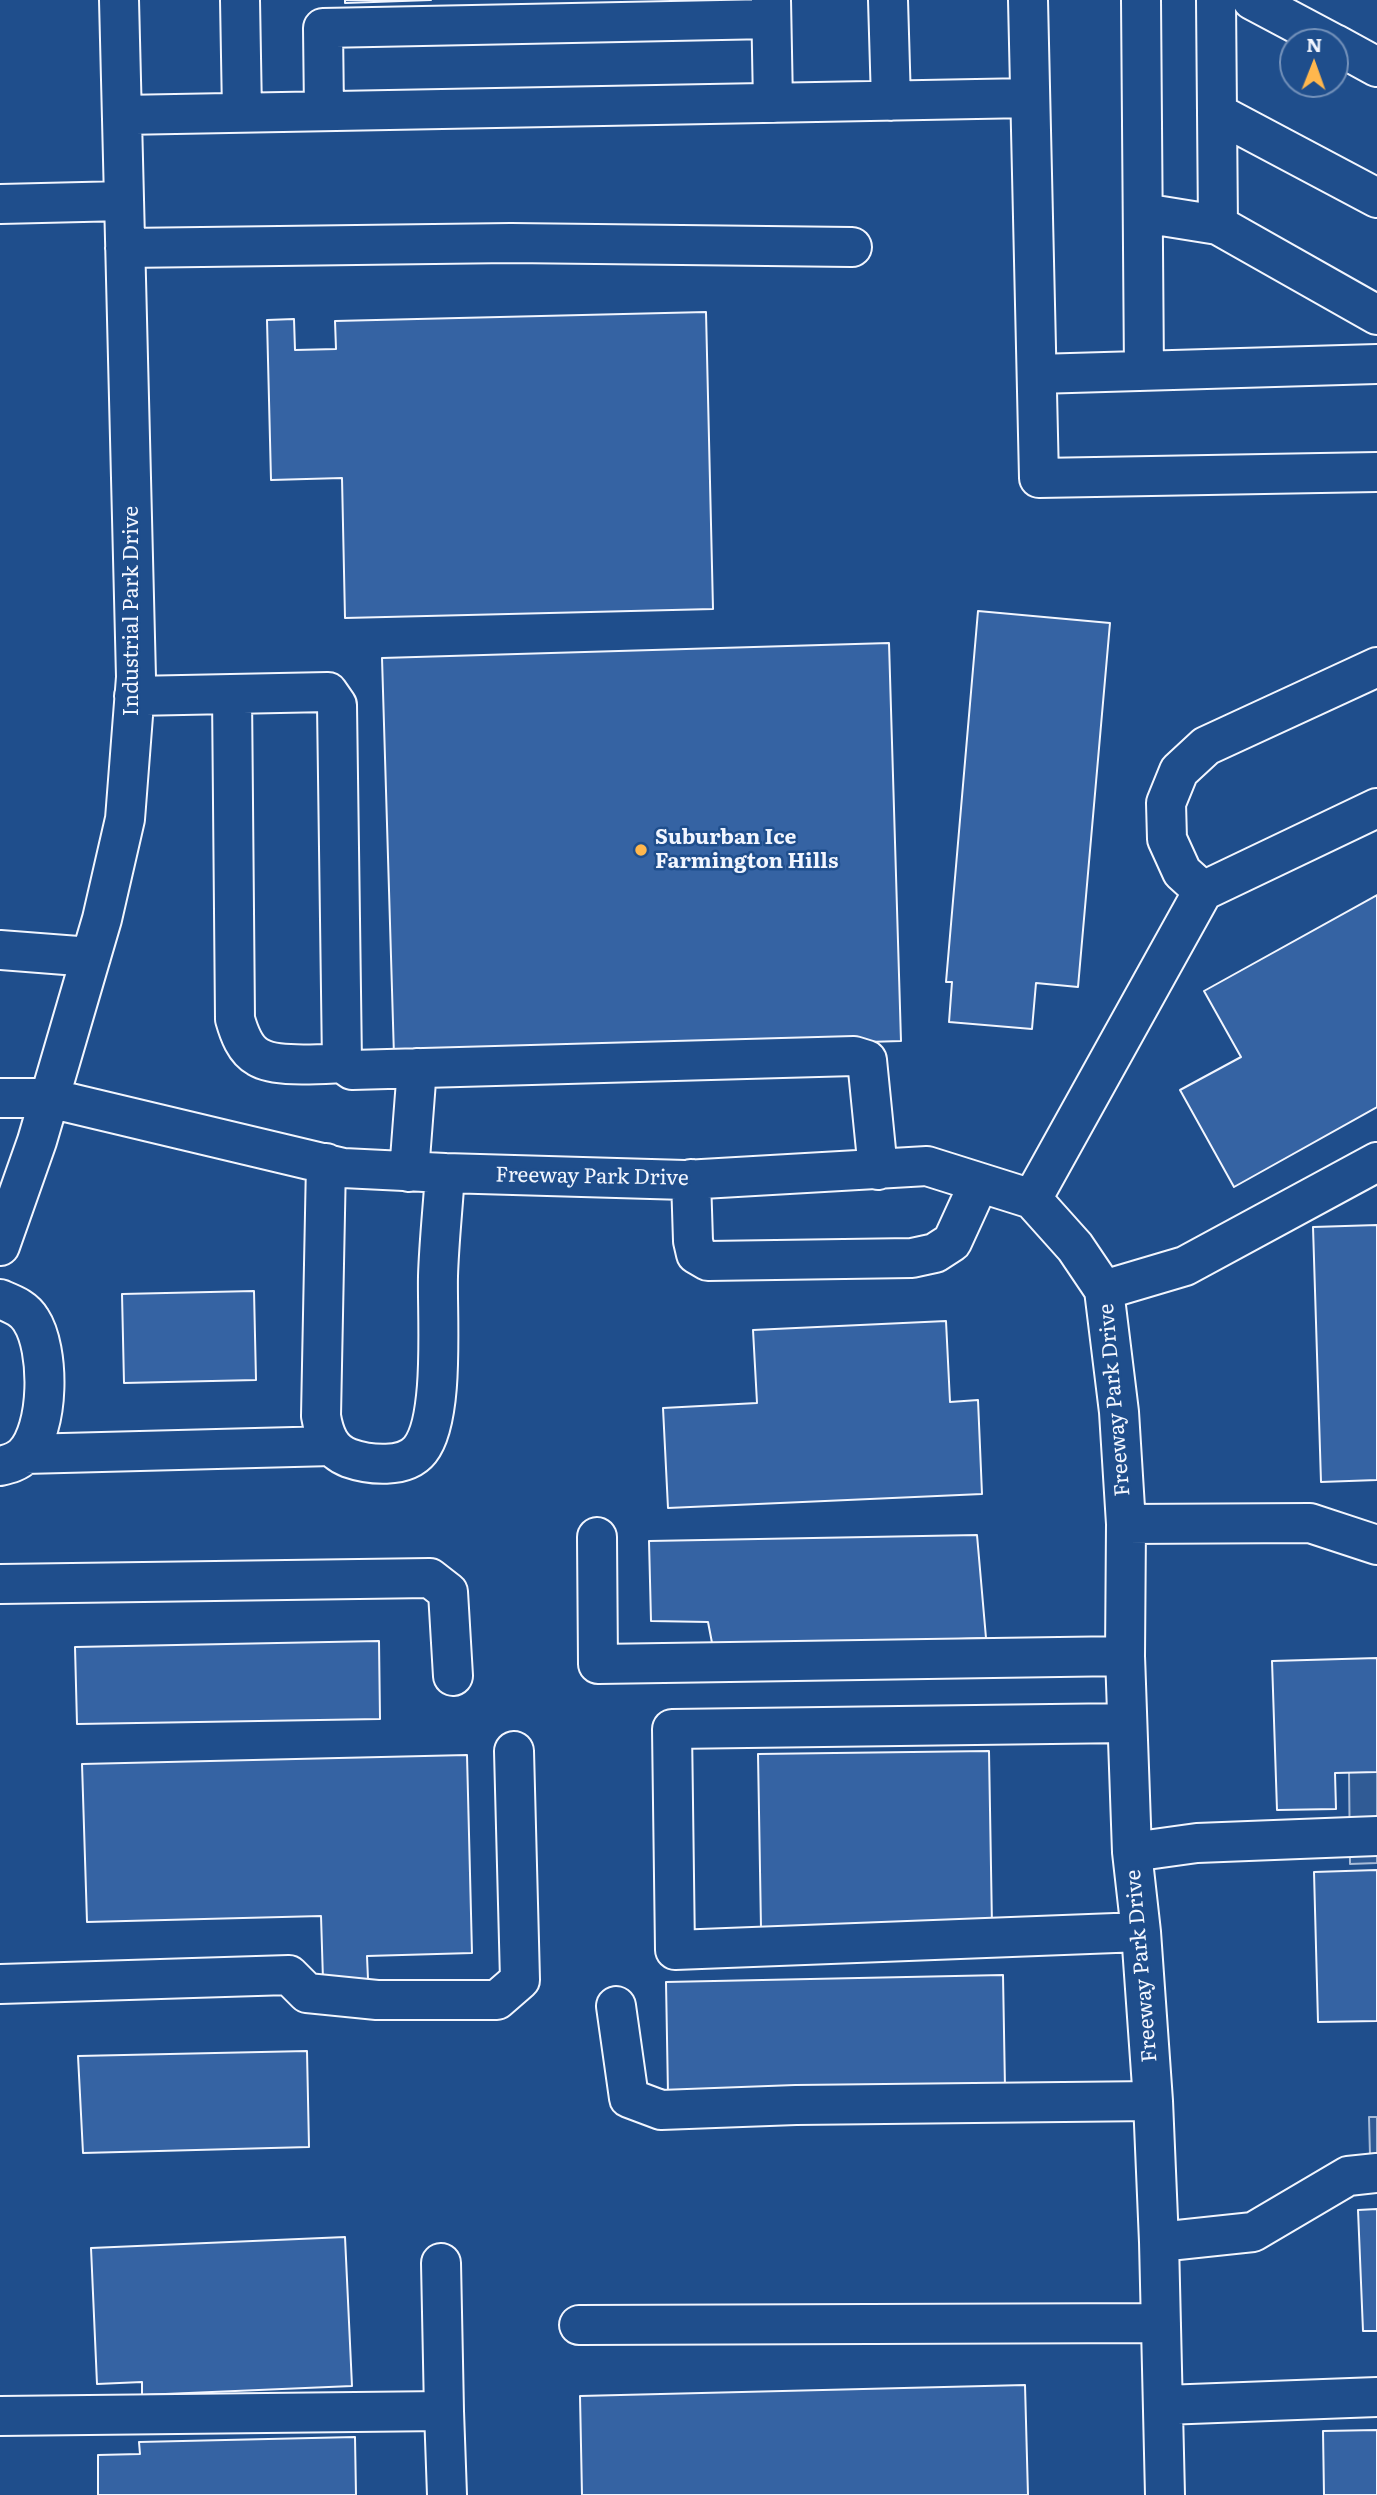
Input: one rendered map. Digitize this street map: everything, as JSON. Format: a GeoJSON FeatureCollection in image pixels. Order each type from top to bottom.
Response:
{"type":"FeatureCollection","features":[{"type":"Feature","properties":{"kind":"street","name":"Industrial Park Drive"},"geometry":{"type":"LineString","coordinates":[[0,1246],[49,1098],[91,957],[125,818],[136,677],[119,0]]}},
{"type":"Feature","properties":{"kind":"street"},"geometry":{"type":"LineString","coordinates":[[240,0],[242,113]]}},
{"type":"Feature","properties":{"kind":"street"},"geometry":{"type":"LineString","coordinates":[[888,0],[891,101]]}},
{"type":"Feature","properties":{"kind":"street"},"geometry":{"type":"LineString","coordinates":[[1028,0],[1039,478],[1377,472]]}},
{"type":"Feature","properties":{"kind":"street"},"geometry":{"type":"LineString","coordinates":[[1141,0],[1144,371]]}},
{"type":"Feature","properties":{"kind":"street"},"geometry":{"type":"LineString","coordinates":[[1216,0],[1218,225]]}},
{"type":"Feature","properties":{"kind":"street"},"geometry":{"type":"LineString","coordinates":[[1252,0],[1305,28]]}},
{"type":"Feature","properties":{"kind":"street"},"geometry":{"type":"LineString","coordinates":[[324,111],[323,28],[771,10],[773,103]]}},
{"type":"Feature","properties":{"kind":"street"},"geometry":{"type":"LineString","coordinates":[[1349,52],[1377,67]]}},
{"type":"Feature","properties":{"kind":"street"},"geometry":{"type":"LineString","coordinates":[[122,115],[1030,98]]}},
{"type":"Feature","properties":{"kind":"street"},"geometry":{"type":"LineString","coordinates":[[1217,113],[1377,198]]}},
{"type":"Feature","properties":{"kind":"street"},"geometry":{"type":"LineString","coordinates":[[0,204],[124,201]]}},
{"type":"Feature","properties":{"kind":"street"},"geometry":{"type":"LineString","coordinates":[[1143,213],[1218,225],[1377,315]]}},
{"type":"Feature","properties":{"kind":"street"},"geometry":{"type":"LineString","coordinates":[[125,248],[510,243],[852,247]]}},
{"type":"Feature","properties":{"kind":"street"},"geometry":{"type":"LineString","coordinates":[[1037,374],[1377,364]]}},
{"type":"Feature","properties":{"kind":"street"},"geometry":{"type":"LineString","coordinates":[[1203,891],[1182,872],[1167,839],[1166,803],[1179,771],[1206,746],[1377,667]]}},
{"type":"Feature","properties":{"kind":"street"},"geometry":{"type":"LineString","coordinates":[[134,696],[328,692],[337,705],[342,1063]]}},
{"type":"Feature","properties":{"kind":"street"},"geometry":{"type":"LineString","coordinates":[[232,694],[235,1019],[240,1037],[258,1057],[293,1065],[342,1063],[352,1070],[854,1056],[867,1060],[878,1170]]}},
{"type":"Feature","properties":{"kind":"street"},"geometry":{"type":"LineString","coordinates":[[1032,1199],[1203,891],[1377,808]]}},
{"type":"Feature","properties":{"kind":"street"},"geometry":{"type":"LineString","coordinates":[[0,950],[91,957]]}},
{"type":"Feature","properties":{"kind":"street"},"geometry":{"type":"LineString","coordinates":[[326,1163],[321,1416],[325,1436],[343,1455],[376,1464],[410,1459],[419,1452],[425,1442],[432,1415],[437,1377],[439,1273],[416,1068]]}},
{"type":"Feature","properties":{"kind":"street","name":"Freeway Park Drive"},"geometry":{"type":"LineString","coordinates":[[0,1098],[49,1098],[343,1168],[427,1173],[691,1179],[927,1166],[1032,1199],[1075,1247],[1104,1290],[1119,1412],[1126,1524],[1126,1723],[1132,1852],[1141,1932],[1153,2101],[1165,2495]]}},
{"type":"Feature","properties":{"kind":"street"},"geometry":{"type":"LineString","coordinates":[[1104,1290],[1185,1266],[1377,1161]]}},
{"type":"Feature","properties":{"kind":"street"},"geometry":{"type":"LineString","coordinates":[[691,1179],[693,1241],[696,1254],[708,1261],[912,1258],[935,1253],[952,1242],[979,1183]]}},
{"type":"Feature","properties":{"kind":"street"},"geometry":{"type":"LineString","coordinates":[[0,1299],[18,1307],[30,1318],[40,1337],[44,1361],[43,1407],[39,1429],[13,1460]]}},
{"type":"Feature","properties":{"kind":"street"},"geometry":{"type":"LineString","coordinates":[[13,1460],[332,1446]]}},
{"type":"Feature","properties":{"kind":"street"},"geometry":{"type":"LineString","coordinates":[[1126,1524],[1310,1523],[1377,1545]]}},
{"type":"Feature","properties":{"kind":"street"},"geometry":{"type":"LineString","coordinates":[[597,1537],[598,1664],[1125,1656]]}},
{"type":"Feature","properties":{"kind":"street"},"geometry":{"type":"LineString","coordinates":[[0,1584],[430,1578],[449,1592],[453,1676]]}},
{"type":"Feature","properties":{"kind":"street"},"geometry":{"type":"LineString","coordinates":[[1126,1723],[672,1729],[675,1950],[1141,1932]]}},
{"type":"Feature","properties":{"kind":"street"},"geometry":{"type":"LineString","coordinates":[[0,1984],[289,1975],[307,1993],[377,2000],[497,2000],[520,1980],[514,1751]]}},
{"type":"Feature","properties":{"kind":"street"},"geometry":{"type":"LineString","coordinates":[[1132,1852],[1197,1843],[1377,1836]]}},
{"type":"Feature","properties":{"kind":"street"},"geometry":{"type":"LineString","coordinates":[[616,2006],[629,2098],[660,2110],[796,2105],[1153,2101]]}},
{"type":"Feature","properties":{"kind":"street"},"geometry":{"type":"LineString","coordinates":[[1159,2242],[1253,2232],[1348,2176],[1377,2173]]}},
{"type":"Feature","properties":{"kind":"street"},"geometry":{"type":"LineString","coordinates":[[441,2263],[447,2495]]}},
{"type":"Feature","properties":{"kind":"street"},"geometry":{"type":"LineString","coordinates":[[579,2325],[1161,2323]]}},
{"type":"Feature","properties":{"kind":"street"},"geometry":{"type":"LineString","coordinates":[[1164,2405],[1377,2396]]}},
{"type":"Feature","properties":{"kind":"street"},"geometry":{"type":"LineString","coordinates":[[0,2416],[444,2411]]}},
{"type":"Feature","properties":{"kind":"shaded area"},"geometry":{"type":"Polygon","coordinates":[[[1349,1772],[1377,1772],[1377,1863],[1350,1864],[1349,1772]]]}},
{"type":"Feature","properties":{"kind":"shaded area"},"geometry":{"type":"Polygon","coordinates":[[[1369,2117],[1377,2117],[1377,2193],[1371,2193],[1369,2117]]]}},
{"type":"Feature","properties":{"kind":"building"},"geometry":{"type":"Polygon","coordinates":[[[345,0],[431,0],[345,3],[345,0]]]}},
{"type":"Feature","properties":{"kind":"building"},"geometry":{"type":"Polygon","coordinates":[[[706,312],[713,609],[345,618],[342,478],[271,480],[267,320],[294,319],[295,350],[336,349],[335,321],[706,312]]]}},
{"type":"Feature","properties":{"kind":"building"},"geometry":{"type":"Polygon","coordinates":[[[978,611],[1110,623],[1078,987],[1036,983],[1032,1029],[949,1022],[952,982],[946,982],[978,611]]]}},
{"type":"Feature","properties":{"kind":"building","name":"Suburban Ice Farmington Hills"},"geometry":{"type":"Polygon","coordinates":[[[889,643],[901,1041],[394,1056],[382,658],[889,643]]]}},
{"type":"Feature","properties":{"kind":"building"},"geometry":{"type":"Polygon","coordinates":[[[1377,895],[1377,1107],[1234,1187],[1180,1090],[1241,1057],[1204,991],[1377,895]]]}},
{"type":"Feature","properties":{"kind":"building"},"geometry":{"type":"Polygon","coordinates":[[[1377,1225],[1377,1480],[1321,1482],[1313,1227],[1377,1225]]]}},
{"type":"Feature","properties":{"kind":"building"},"geometry":{"type":"Polygon","coordinates":[[[254,1291],[256,1380],[124,1383],[122,1294],[254,1291]]]}},
{"type":"Feature","properties":{"kind":"building"},"geometry":{"type":"Polygon","coordinates":[[[946,1321],[950,1402],[978,1400],[982,1494],[668,1508],[663,1408],[757,1403],[753,1330],[946,1321]]]}},
{"type":"Feature","properties":{"kind":"building"},"geometry":{"type":"Polygon","coordinates":[[[977,1535],[986,1638],[713,1648],[708,1622],[651,1621],[649,1541],[977,1535]]]}},
{"type":"Feature","properties":{"kind":"building"},"geometry":{"type":"Polygon","coordinates":[[[379,1641],[380,1719],[77,1724],[75,1647],[379,1641]]]}},
{"type":"Feature","properties":{"kind":"building"},"geometry":{"type":"Polygon","coordinates":[[[1377,1658],[1377,1772],[1335,1773],[1336,1809],[1277,1810],[1272,1661],[1377,1658]]]}},
{"type":"Feature","properties":{"kind":"building"},"geometry":{"type":"Polygon","coordinates":[[[989,1751],[992,1926],[761,1928],[758,1754],[989,1751]]]}},
{"type":"Feature","properties":{"kind":"building"},"geometry":{"type":"Polygon","coordinates":[[[467,1755],[472,1953],[367,1956],[368,1979],[323,1980],[321,1916],[87,1922],[82,1764],[467,1755]]]}},
{"type":"Feature","properties":{"kind":"building"},"geometry":{"type":"Polygon","coordinates":[[[1377,1870],[1377,2021],[1318,2022],[1314,1872],[1377,1870]]]}},
{"type":"Feature","properties":{"kind":"building"},"geometry":{"type":"Polygon","coordinates":[[[1003,1975],[1005,2088],[668,2094],[666,1982],[1003,1975]]]}},
{"type":"Feature","properties":{"kind":"building"},"geometry":{"type":"Polygon","coordinates":[[[307,2051],[309,2147],[83,2153],[78,2056],[307,2051]]]}},
{"type":"Feature","properties":{"kind":"building"},"geometry":{"type":"Polygon","coordinates":[[[1377,2209],[1377,2331],[1363,2331],[1358,2210],[1377,2209]]]}},
{"type":"Feature","properties":{"kind":"building"},"geometry":{"type":"Polygon","coordinates":[[[345,2237],[352,2386],[142,2395],[142,2382],[97,2384],[91,2248],[345,2237]]]}},
{"type":"Feature","properties":{"kind":"building"},"geometry":{"type":"Polygon","coordinates":[[[1025,2385],[1028,2495],[582,2495],[580,2396],[1025,2385]]]}},
{"type":"Feature","properties":{"kind":"building"},"geometry":{"type":"Polygon","coordinates":[[[1377,2430],[1377,2495],[1324,2495],[1323,2431],[1377,2430]]]}},
{"type":"Feature","properties":{"kind":"building"},"geometry":{"type":"Polygon","coordinates":[[[355,2437],[356,2495],[98,2495],[98,2455],[140,2454],[139,2442],[355,2437]]]}},
{"type":"Feature","properties":{"kind":"place","name":"Suburban Ice Farmington Hills"},"geometry":{"type":"Point","coordinates":[641,850]}}]}
